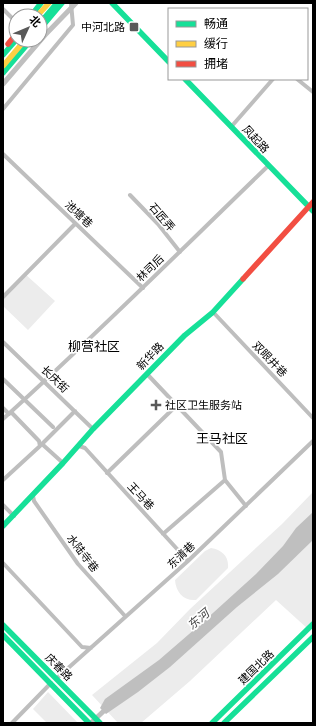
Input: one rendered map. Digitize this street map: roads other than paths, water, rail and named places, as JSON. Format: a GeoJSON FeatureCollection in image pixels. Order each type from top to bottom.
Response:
{"type":"FeatureCollection","features":[{"type":"Feature","properties":{"kind":"main road"},"geometry":{"type":"LineString","coordinates":[[48,14],[57,3]]}},
{"type":"Feature","properties":{"kind":"main road"},"geometry":{"type":"LineString","coordinates":[[48,20],[62,3]]}},
{"type":"Feature","properties":{"kind":"main road"},"geometry":{"type":"LineString","coordinates":[[112,3],[168,61]]}},
{"type":"Feature","properties":{"kind":"main road"},"geometry":{"type":"LineString","coordinates":[[3,66],[18,48]]}},
{"type":"Feature","properties":{"kind":"main road"},"geometry":{"type":"LineString","coordinates":[[3,73],[24,48]]}},
{"type":"Feature","properties":{"kind":"main road","name":"凤起路"},"geometry":{"type":"LineString","coordinates":[[186,80],[311,209]]}},
{"type":"Feature","properties":{"kind":"main road","name":"新华路"},"geometry":{"type":"LineString","coordinates":[[3,526],[63,464],[93,429],[148,374],[184,335],[213,312],[311,209],[313,202]]}},
{"type":"Feature","properties":{"kind":"main road","name":"建国北路"},"geometry":{"type":"LineString","coordinates":[[212,723],[313,624]]}},
{"type":"Feature","properties":{"kind":"main road","name":"庆春路"},"geometry":{"type":"LineString","coordinates":[[3,625],[100,723]]}},
{"type":"Feature","properties":{"kind":"main road","name":"庆春路"},"geometry":{"type":"LineString","coordinates":[[3,634],[89,723]]}},
{"type":"Feature","properties":{"kind":"main road","name":"建国北路"},"geometry":{"type":"LineString","coordinates":[[224,723],[313,637]]}},
{"type":"Feature","properties":{"kind":"street"},"geometry":{"type":"LineString","coordinates":[[3,109],[73,25],[71,3]]}},
{"type":"Feature","properties":{"kind":"street"},"geometry":{"type":"LineString","coordinates":[[231,127],[272,80]]}},
{"type":"Feature","properties":{"kind":"street"},"geometry":{"type":"LineString","coordinates":[[299,80],[313,92]]}},
{"type":"Feature","properties":{"kind":"street","name":"池塘巷"},"geometry":{"type":"LineString","coordinates":[[3,154],[143,288]]}},
{"type":"Feature","properties":{"kind":"street","name":"林司后"},"geometry":{"type":"LineString","coordinates":[[3,419],[143,288],[268,166]]}},
{"type":"Feature","properties":{"kind":"street","name":"石匠弄"},"geometry":{"type":"LineString","coordinates":[[130,195],[158,224],[180,252]]}},
{"type":"Feature","properties":{"kind":"street"},"geometry":{"type":"LineString","coordinates":[[3,297],[75,224]]}},
{"type":"Feature","properties":{"kind":"street","name":"双眼井巷"},"geometry":{"type":"LineString","coordinates":[[213,312],[313,418]]}},
{"type":"Feature","properties":{"kind":"street","name":"长庆街"},"geometry":{"type":"LineString","coordinates":[[3,342],[93,429]]}},
{"type":"Feature","properties":{"kind":"street"},"geometry":{"type":"LineString","coordinates":[[148,374],[221,452],[225,480],[246,506]]}},
{"type":"Feature","properties":{"kind":"street"},"geometry":{"type":"LineString","coordinates":[[3,379],[53,427]]}},
{"type":"Feature","properties":{"kind":"street"},"geometry":{"type":"LineString","coordinates":[[107,473],[177,405]]}},
{"type":"Feature","properties":{"kind":"street"},"geometry":{"type":"LineString","coordinates":[[3,408],[39,441],[40,446],[3,480]]}},
{"type":"Feature","properties":{"kind":"street"},"geometry":{"type":"LineString","coordinates":[[63,464],[42,444],[75,411]]}},
{"type":"Feature","properties":{"kind":"street","name":"东清巷"},"geometry":{"type":"LineString","coordinates":[[57,678],[188,561],[313,441]]}},
{"type":"Feature","properties":{"kind":"street","name":"王马巷"},"geometry":{"type":"LineString","coordinates":[[79,446],[85,448],[188,561]]}},
{"type":"Feature","properties":{"kind":"street"},"geometry":{"type":"LineString","coordinates":[[163,534],[225,480]]}},
{"type":"Feature","properties":{"kind":"street","name":"水陆寺巷"},"geometry":{"type":"LineString","coordinates":[[33,496],[34,501],[78,564],[125,616]]}},
{"type":"Feature","properties":{"kind":"street"},"geometry":{"type":"LineString","coordinates":[[3,504],[14,516]]}},
{"type":"Feature","properties":{"kind":"street"},"geometry":{"type":"LineString","coordinates":[[3,563],[82,646],[91,648]]}},
{"type":"Feature","properties":{"kind":"street"},"geometry":{"type":"LineString","coordinates":[[12,723],[51,684]]}},
{"type":"Feature","properties":{"kind":"waterway"},"geometry":{"type":"LineString","coordinates":[[3,84],[45,35],[76,3]]}},
{"type":"Feature","properties":{"kind":"waterway","name":"东河"},"geometry":{"type":"LineString","coordinates":[[91,723],[108,707]]}},
{"type":"Feature","properties":{"kind":"place","name":"中河北路"},"geometry":{"type":"Point","coordinates":[134,27]}},
{"type":"Feature","properties":{"kind":"place","name":"社区卫生服务站"},"geometry":{"type":"Point","coordinates":[156,405]}},
{"type":"Feature","properties":{"kind":"district","name":"柳营社区"},"geometry":{"type":"Point","coordinates":[94,346]}},
{"type":"Feature","properties":{"kind":"district","name":"王马社区"},"geometry":{"type":"Point","coordinates":[222,438]}}]}
